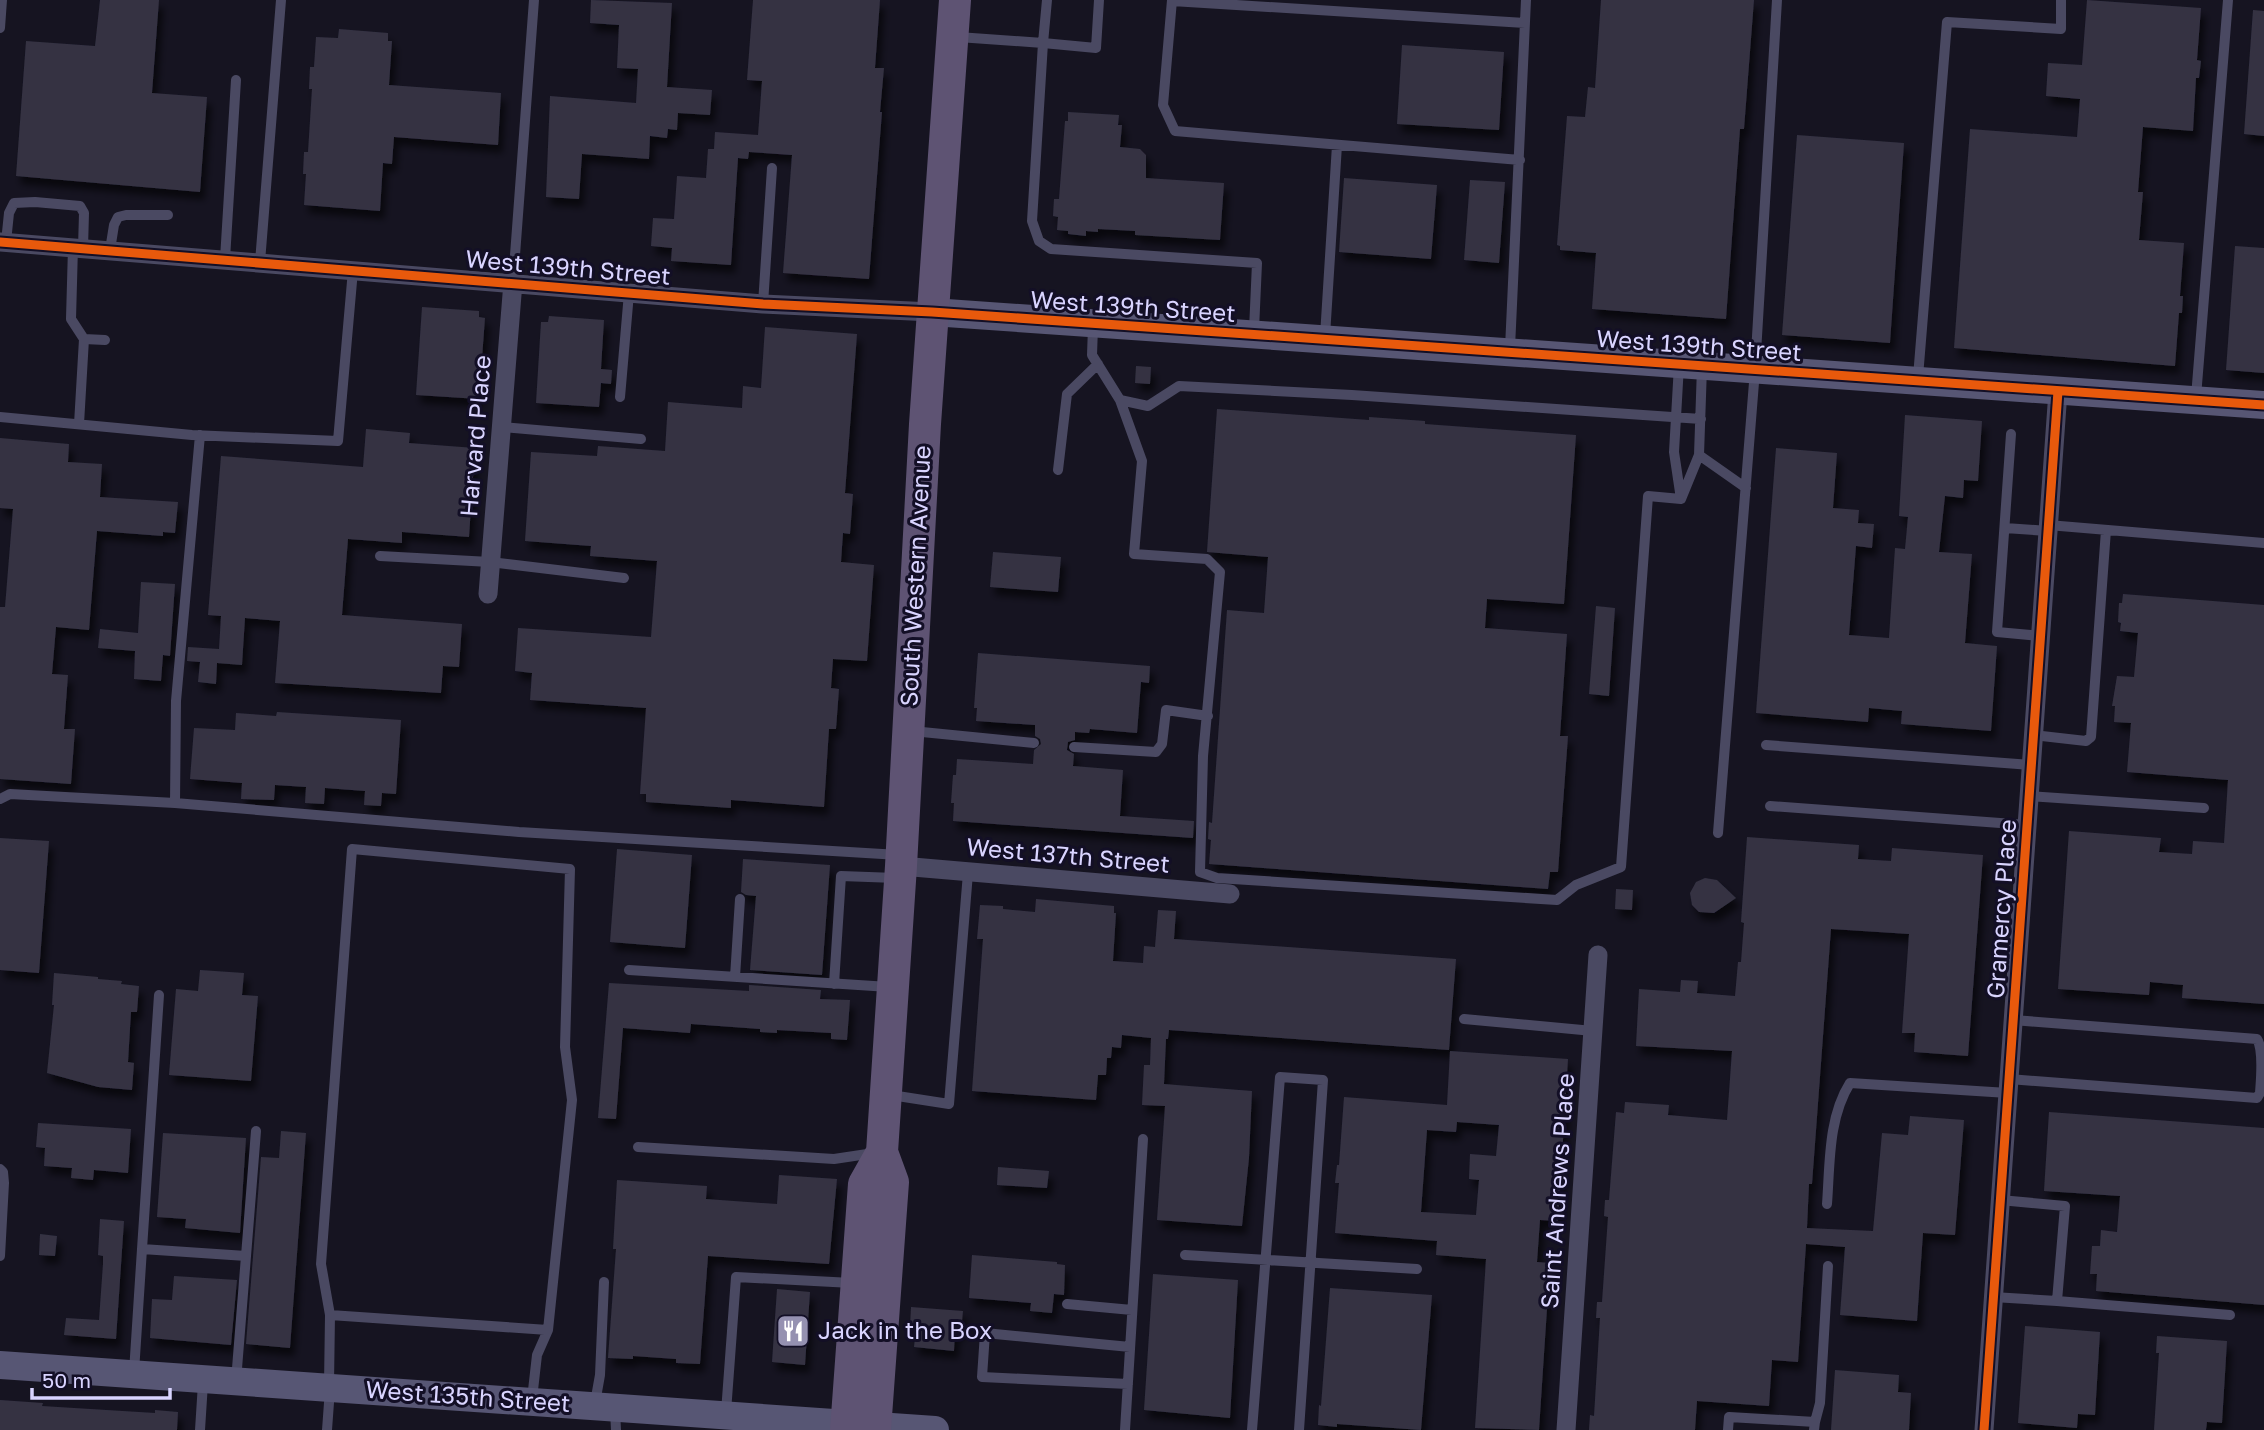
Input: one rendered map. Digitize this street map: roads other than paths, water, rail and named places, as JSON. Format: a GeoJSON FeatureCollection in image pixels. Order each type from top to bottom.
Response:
{"type":"FeatureCollection","features":[{"type":"Feature","properties":{"kind":"main road","name":"South Western Avenue"},"geometry":{"type":"LineString","coordinates":[[861,1427],[893,1182],[882,1152],[885,1094],[901,866],[932,312],[955,0]]}},
{"type":"Feature","properties":{"kind":"main road","name":"South Western Avenue"},"geometry":{"type":"LineString","coordinates":[[861,1427],[858,1283],[864,1184],[882,1152]]}},
{"type":"Feature","properties":{"kind":"street","name":"West 139th Street"},"geometry":{"type":"LineString","coordinates":[[3,242],[762,304],[932,312],[1254,334],[1325,326],[1509,352],[2264,405]]}},
{"type":"Feature","properties":{"kind":"street","name":"Harvard Place"},"geometry":{"type":"LineString","coordinates":[[488,593],[513,282]]}},
{"type":"Feature","properties":{"kind":"street","name":"Gramercy Place"},"geometry":{"type":"LineString","coordinates":[[1984,1430],[2058,391]]}},
{"type":"Feature","properties":{"kind":"street","name":"West 137th Street"},"geometry":{"type":"LineString","coordinates":[[901,866],[1230,894]]}},
{"type":"Feature","properties":{"kind":"street","name":"Saint Andrews Place"},"geometry":{"type":"LineString","coordinates":[[1566,1430],[1598,955]]}},
{"type":"Feature","properties":{"kind":"street","name":"West 135th Street"},"geometry":{"type":"LineString","coordinates":[[0,1364],[532,1401],[609,1415],[726,1416],[788,1425],[935,1430]]}},
{"type":"Feature","properties":{"kind":"lane"},"geometry":{"type":"LineString","coordinates":[[0,28],[2,0]]}},
{"type":"Feature","properties":{"kind":"lane"},"geometry":{"type":"LineString","coordinates":[[260,262],[281,0]]}},
{"type":"Feature","properties":{"kind":"lane"},"geometry":{"type":"LineString","coordinates":[[513,282],[534,0]]}},
{"type":"Feature","properties":{"kind":"lane"},"geometry":{"type":"LineString","coordinates":[[1046,0],[1032,221],[1039,241],[1051,249],[1258,263],[1254,334]]}},
{"type":"Feature","properties":{"kind":"lane"},"geometry":{"type":"LineString","coordinates":[[952,37],[1096,48],[1099,0]]}},
{"type":"Feature","properties":{"kind":"lane"},"geometry":{"type":"LineString","coordinates":[[1520,160],[1175,131],[1163,105],[1172,0],[1525,23]]}},
{"type":"Feature","properties":{"kind":"lane"},"geometry":{"type":"LineString","coordinates":[[1509,352],[1526,0]]}},
{"type":"Feature","properties":{"kind":"lane"},"geometry":{"type":"LineString","coordinates":[[1718,833],[1755,370],[1777,0]]}},
{"type":"Feature","properties":{"kind":"lane"},"geometry":{"type":"LineString","coordinates":[[1917,381],[1947,22],[2061,29],[2061,0]]}},
{"type":"Feature","properties":{"kind":"lane"},"geometry":{"type":"LineString","coordinates":[[2195,400],[2228,0]]}},
{"type":"Feature","properties":{"kind":"lane"},"geometry":{"type":"LineString","coordinates":[[225,259],[236,80]]}},
{"type":"Feature","properties":{"kind":"lane"},"geometry":{"type":"LineString","coordinates":[[1325,326],[1337,145]]}},
{"type":"Feature","properties":{"kind":"lane"},"geometry":{"type":"LineString","coordinates":[[762,304],[772,168]]}},
{"type":"Feature","properties":{"kind":"lane"},"geometry":{"type":"LineString","coordinates":[[3,242],[14,203],[80,206],[84,213],[71,319],[84,339],[79,424]]}},
{"type":"Feature","properties":{"kind":"lane"},"geometry":{"type":"LineString","coordinates":[[110,250],[118,217],[167,215]]}},
{"type":"Feature","properties":{"kind":"lane"},"geometry":{"type":"LineString","coordinates":[[0,417],[200,435],[338,440],[353,269]]}},
{"type":"Feature","properties":{"kind":"lane"},"geometry":{"type":"LineString","coordinates":[[620,397],[629,292]]}},
{"type":"Feature","properties":{"kind":"lane"},"geometry":{"type":"LineString","coordinates":[[1093,323],[1092,355],[1120,400],[1142,461],[1134,554],[1207,559],[1220,572],[1203,756],[1200,872],[1217,878],[1557,900],[1576,885],[1621,867],[1648,496],[1681,499]]}},
{"type":"Feature","properties":{"kind":"lane"},"geometry":{"type":"LineString","coordinates":[[84,339],[105,340]]}},
{"type":"Feature","properties":{"kind":"lane"},"geometry":{"type":"LineString","coordinates":[[1058,470],[1067,394],[1098,364]]}},
{"type":"Feature","properties":{"kind":"lane"},"geometry":{"type":"LineString","coordinates":[[1681,499],[1674,452],[1676,418],[1691,365]]}},
{"type":"Feature","properties":{"kind":"lane"},"geometry":{"type":"LineString","coordinates":[[1681,499],[1699,455],[1701,419],[1691,365]]}},
{"type":"Feature","properties":{"kind":"lane"},"geometry":{"type":"LineString","coordinates":[[1120,400],[1148,406],[1178,386],[1701,419]]}},
{"type":"Feature","properties":{"kind":"lane"},"geometry":{"type":"LineString","coordinates":[[501,426],[641,439]]}},
{"type":"Feature","properties":{"kind":"lane"},"geometry":{"type":"LineString","coordinates":[[2011,434],[1997,632],[2041,636]]}},
{"type":"Feature","properties":{"kind":"lane"},"geometry":{"type":"LineString","coordinates":[[175,803],[176,701],[200,435]]}},
{"type":"Feature","properties":{"kind":"lane"},"geometry":{"type":"LineString","coordinates":[[1699,455],[1746,488]]}},
{"type":"Feature","properties":{"kind":"lane"},"geometry":{"type":"LineString","coordinates":[[2005,528],[2106,530],[2264,542]]}},
{"type":"Feature","properties":{"kind":"lane"},"geometry":{"type":"LineString","coordinates":[[2034,735],[2086,741],[2091,737],[2106,530]]}},
{"type":"Feature","properties":{"kind":"lane"},"geometry":{"type":"LineString","coordinates":[[380,556],[490,562],[624,578]]}},
{"type":"Feature","properties":{"kind":"lane"},"geometry":{"type":"LineString","coordinates":[[1074,747],[1156,752],[1161,744],[1166,710],[1208,716]]}},
{"type":"Feature","properties":{"kind":"lane"},"geometry":{"type":"LineString","coordinates":[[908,731],[1034,743]]}},
{"type":"Feature","properties":{"kind":"lane"},"geometry":{"type":"LineString","coordinates":[[1766,745],[2031,765]]}},
{"type":"Feature","properties":{"kind":"lane"},"geometry":{"type":"LineString","coordinates":[[0,799],[10,794],[175,803],[901,866]]}},
{"type":"Feature","properties":{"kind":"lane"},"geometry":{"type":"LineString","coordinates":[[2029,796],[2204,807]]}},
{"type":"Feature","properties":{"kind":"lane"},"geometry":{"type":"LineString","coordinates":[[1770,806],[2027,825]]}},
{"type":"Feature","properties":{"kind":"lane"},"geometry":{"type":"LineString","coordinates":[[327,1430],[330,1315],[321,1264],[352,849],[570,869],[565,1047],[572,1100],[548,1330],[537,1355],[532,1401]]}},
{"type":"Feature","properties":{"kind":"lane"},"geometry":{"type":"LineString","coordinates":[[834,984],[841,876],[901,866]]}},
{"type":"Feature","properties":{"kind":"lane"},"geometry":{"type":"LineString","coordinates":[[885,1094],[949,1104],[968,873]]}},
{"type":"Feature","properties":{"kind":"lane"},"geometry":{"type":"LineString","coordinates":[[735,978],[740,899]]}},
{"type":"Feature","properties":{"kind":"lane"},"geometry":{"type":"LineString","coordinates":[[629,970],[893,987]]}},
{"type":"Feature","properties":{"kind":"lane"},"geometry":{"type":"LineString","coordinates":[[134,1374],[159,995]]}},
{"type":"Feature","properties":{"kind":"lane"},"geometry":{"type":"LineString","coordinates":[[1464,1018],[1593,1031]]}},
{"type":"Feature","properties":{"kind":"lane"},"geometry":{"type":"LineString","coordinates":[[1827,1204],[1831,1137],[1842,1098],[1850,1083],[2008,1086],[2257,1098],[2260,1093],[2264,1049],[2257,1039],[2013,1020]]}},
{"type":"Feature","properties":{"kind":"lane"},"geometry":{"type":"LineString","coordinates":[[1252,1430],[1280,1077],[1323,1080],[1299,1430]]}},
{"type":"Feature","properties":{"kind":"lane"},"geometry":{"type":"LineString","coordinates":[[236,1381],[256,1131]]}},
{"type":"Feature","properties":{"kind":"lane"},"geometry":{"type":"LineString","coordinates":[[1125,1430],[1143,1139]]}},
{"type":"Feature","properties":{"kind":"lane"},"geometry":{"type":"LineString","coordinates":[[638,1147],[834,1159],[882,1152]]}},
{"type":"Feature","properties":{"kind":"lane"},"geometry":{"type":"LineString","coordinates":[[0,1256],[1,1170]]}},
{"type":"Feature","properties":{"kind":"lane"},"geometry":{"type":"LineString","coordinates":[[2000,1200],[2064,1206],[2057,1301]]}},
{"type":"Feature","properties":{"kind":"lane"},"geometry":{"type":"LineString","coordinates":[[142,1249],[246,1256]]}},
{"type":"Feature","properties":{"kind":"lane"},"geometry":{"type":"LineString","coordinates":[[1185,1255],[1417,1269]]}},
{"type":"Feature","properties":{"kind":"lane"},"geometry":{"type":"LineString","coordinates":[[1728,1430],[1728,1417],[1814,1426],[1820,1403],[1828,1266]]}},
{"type":"Feature","properties":{"kind":"lane"},"geometry":{"type":"LineString","coordinates":[[726,1416],[736,1278],[858,1283]]}},
{"type":"Feature","properties":{"kind":"lane"},"geometry":{"type":"LineString","coordinates":[[604,1282],[600,1375],[609,1415]]}},
{"type":"Feature","properties":{"kind":"lane"},"geometry":{"type":"LineString","coordinates":[[1993,1297],[2230,1315]]}},
{"type":"Feature","properties":{"kind":"lane"},"geometry":{"type":"LineString","coordinates":[[1067,1304],[1132,1310]]}},
{"type":"Feature","properties":{"kind":"lane"},"geometry":{"type":"LineString","coordinates":[[330,1315],[548,1330]]}},
{"type":"Feature","properties":{"kind":"lane"},"geometry":{"type":"LineString","coordinates":[[1128,1384],[982,1377],[985,1333],[1130,1347]]}},
{"type":"Feature","properties":{"kind":"lane"},"geometry":{"type":"LineString","coordinates":[[200,1430],[203,1379]]}},
{"type":"Feature","properties":{"kind":"place","name":"Jack in the Box"},"geometry":{"type":"Point","coordinates":[793,1331]}}]}
